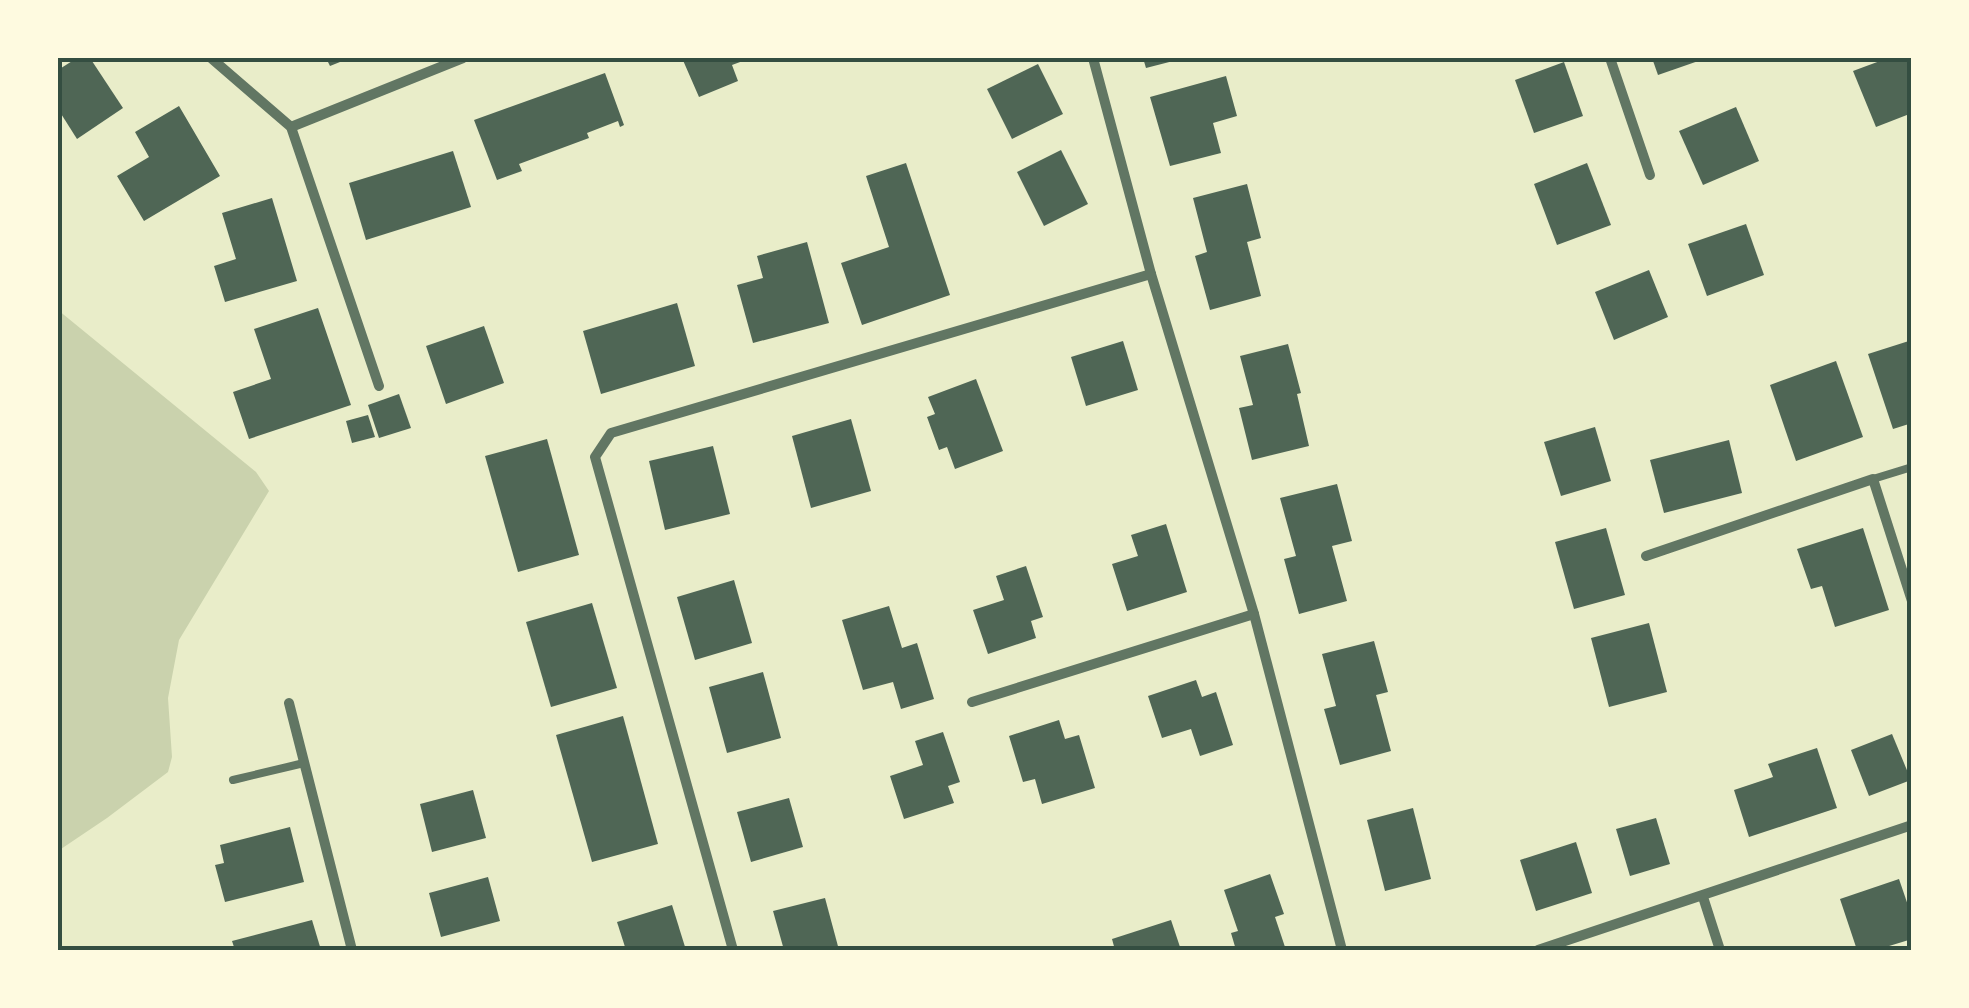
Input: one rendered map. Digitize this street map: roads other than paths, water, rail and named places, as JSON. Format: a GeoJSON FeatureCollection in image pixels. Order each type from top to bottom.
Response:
{"type":"FeatureCollection","features":[{"type":"Feature","properties":{"kind":"street"},"geometry":{"type":"LineString","coordinates":[[211,58],[291,127],[379,386]]}},
{"type":"Feature","properties":{"kind":"street"},"geometry":{"type":"LineString","coordinates":[[291,127],[464,58]]}},
{"type":"Feature","properties":{"kind":"street"},"geometry":{"type":"LineString","coordinates":[[1093,58],[1151,274],[1254,614],[1342,950]]}},
{"type":"Feature","properties":{"kind":"street"},"geometry":{"type":"LineString","coordinates":[[1610,58],[1650,175]]}},
{"type":"Feature","properties":{"kind":"street"},"geometry":{"type":"LineString","coordinates":[[733,950],[595,456],[611,433],[1151,274]]}},
{"type":"Feature","properties":{"kind":"street"},"geometry":{"type":"LineString","coordinates":[[1646,556],[1872,479],[1912,601]]}},
{"type":"Feature","properties":{"kind":"street"},"geometry":{"type":"LineString","coordinates":[[972,702],[1254,614]]}},
{"type":"Feature","properties":{"kind":"street"},"geometry":{"type":"LineString","coordinates":[[289,703],[352,950]]}},
{"type":"Feature","properties":{"kind":"street"},"geometry":{"type":"LineString","coordinates":[[1538,950],[1912,825]]}},
{"type":"Feature","properties":{"kind":"street"},"geometry":{"type":"LineString","coordinates":[[1703,897],[1720,950]]}},
{"type":"Feature","properties":{"kind":"lane"},"geometry":{"type":"LineString","coordinates":[[1872,479],[1912,467]]}},
{"type":"Feature","properties":{"kind":"lane"},"geometry":{"type":"LineString","coordinates":[[234,780],[304,763]]}}]}
